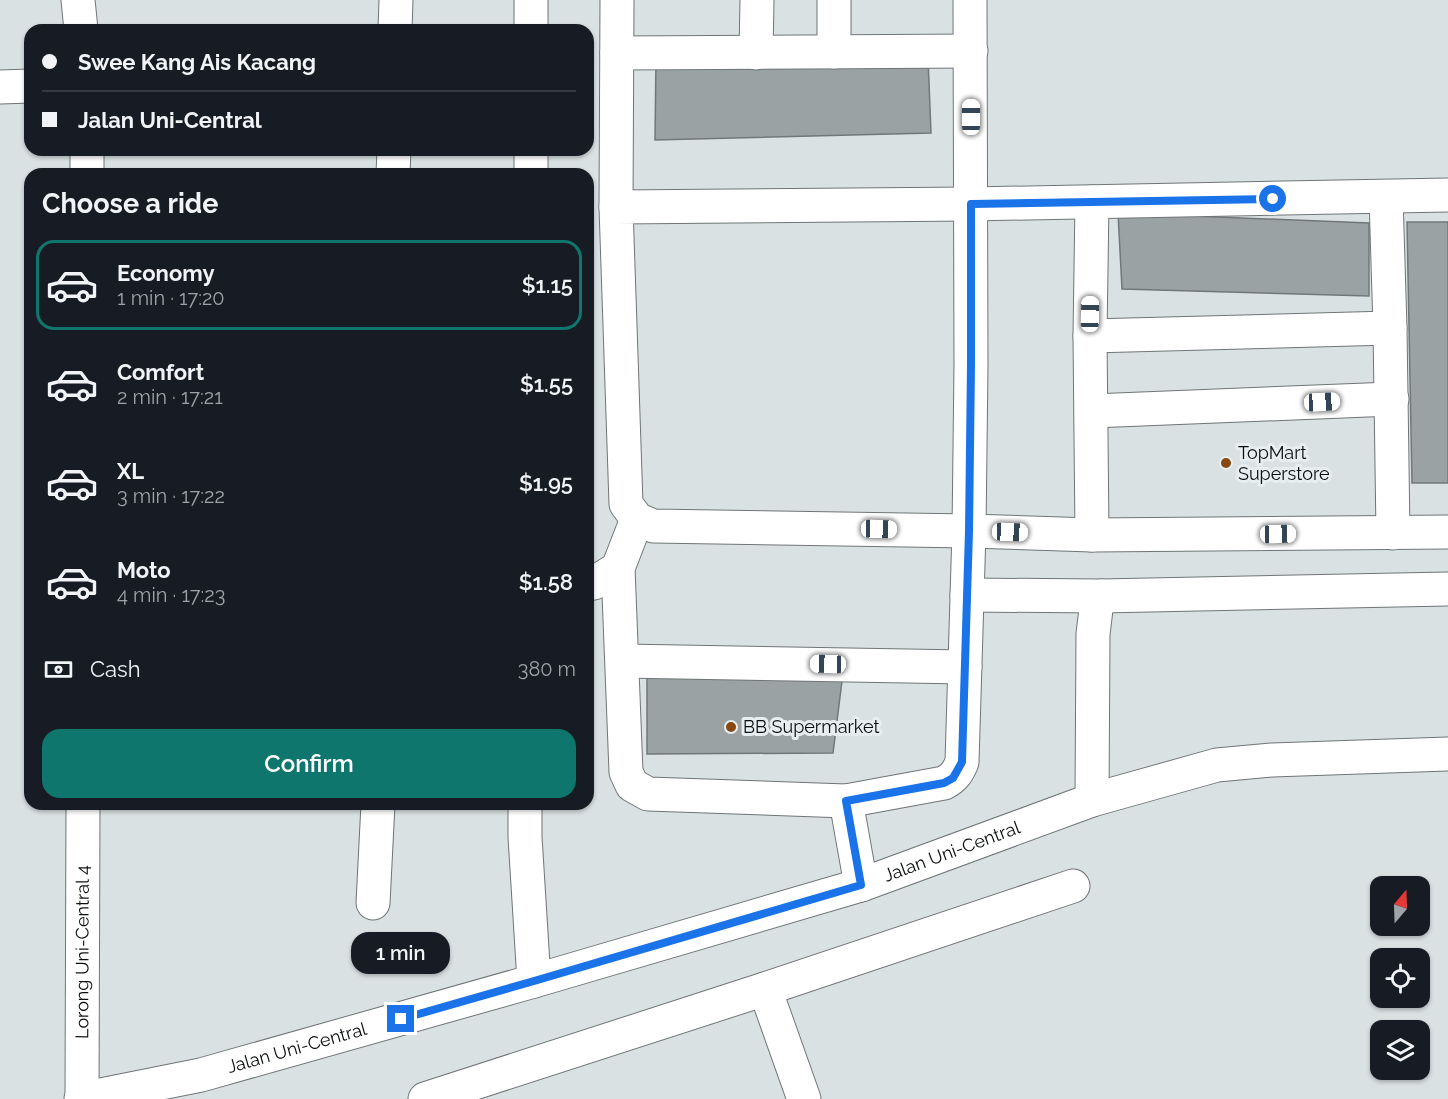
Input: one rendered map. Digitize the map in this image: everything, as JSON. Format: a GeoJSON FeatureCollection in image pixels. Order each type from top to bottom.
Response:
{"type":"FeatureCollection","features":[{"type":"Feature","properties":{"kind":"street"},"geometry":{"type":"LineString","coordinates":[[78,0],[80,24]]}},
{"type":"Feature","properties":{"kind":"street"},"geometry":{"type":"LineString","coordinates":[[395,24],[396,0]]}},
{"type":"Feature","properties":{"kind":"street"},"geometry":{"type":"LineString","coordinates":[[531,0],[531,24]]}},
{"type":"Feature","properties":{"kind":"street"},"geometry":{"type":"LineString","coordinates":[[617,0],[616,207],[626,504],[637,519],[653,526],[1092,535],[1448,532]]}},
{"type":"Feature","properties":{"kind":"street"},"geometry":{"type":"LineString","coordinates":[[756,53],[757,0]]}},
{"type":"Feature","properties":{"kind":"street"},"geometry":{"type":"LineString","coordinates":[[834,0],[834,52]]}},
{"type":"Feature","properties":{"kind":"street"},"geometry":{"type":"LineString","coordinates":[[637,519],[618,568],[626,772],[632,785],[648,794],[846,801],[944,783],[953,778],[962,762],[969,531],[970,0]]}},
{"type":"Feature","properties":{"kind":"street"},"geometry":{"type":"LineString","coordinates":[[617,53],[970,51]]}},
{"type":"Feature","properties":{"kind":"street"},"geometry":{"type":"LineString","coordinates":[[0,87],[24,86]]}},
{"type":"Feature","properties":{"kind":"street"},"geometry":{"type":"LineString","coordinates":[[616,207],[971,204],[1448,195]]}},
{"type":"Feature","properties":{"kind":"street"},"geometry":{"type":"LineString","coordinates":[[1386,197],[1394,533]]}},
{"type":"Feature","properties":{"kind":"street"},"geometry":{"type":"LineString","coordinates":[[1092,202],[1090,336],[1092,535]]}},
{"type":"Feature","properties":{"kind":"street"},"geometry":{"type":"LineString","coordinates":[[1090,336],[1390,328]]}},
{"type":"Feature","properties":{"kind":"street"},"geometry":{"type":"LineString","coordinates":[[1092,411],[1392,399]]}},
{"type":"Feature","properties":{"kind":"street"},"geometry":{"type":"LineString","coordinates":[[594,583],[618,568]]}},
{"type":"Feature","properties":{"kind":"street"},"geometry":{"type":"LineString","coordinates":[[967,595],[1101,596],[1448,589]]}},
{"type":"Feature","properties":{"kind":"street"},"geometry":{"type":"LineString","coordinates":[[1092,800],[1093,634],[1096,609],[1101,596]]}},
{"type":"Feature","properties":{"kind":"street"},"geometry":{"type":"LineString","coordinates":[[623,661],[965,667]]}},
{"type":"Feature","properties":{"kind":"street","name":"Jalan Uni-Central"},"geometry":{"type":"LineString","coordinates":[[81,1099],[201,1075],[861,885],[1092,800],[1217,765],[1272,760],[1448,754]]}},
{"type":"Feature","properties":{"kind":"street"},"geometry":{"type":"LineString","coordinates":[[846,801],[861,885]]}},
{"type":"Feature","properties":{"kind":"street","name":"Lorong Uni-Central 4"},"geometry":{"type":"LineString","coordinates":[[81,1099],[83,810]]}},
{"type":"Feature","properties":{"kind":"street"},"geometry":{"type":"LineString","coordinates":[[374,903],[378,810]]}},
{"type":"Feature","properties":{"kind":"street"},"geometry":{"type":"LineString","coordinates":[[525,810],[534,981]]}},
{"type":"Feature","properties":{"kind":"street"},"geometry":{"type":"LineString","coordinates":[[425,1099],[765,989],[1073,885]]}},
{"type":"Feature","properties":{"kind":"street"},"geometry":{"type":"LineString","coordinates":[[765,989],[804,1099]]}},
{"type":"Feature","properties":{"kind":"building"},"geometry":{"type":"Polygon","coordinates":[[[656,58],[928,58],[931,133],[655,140],[656,58]]]}},
{"type":"Feature","properties":{"kind":"building"},"geometry":{"type":"Polygon","coordinates":[[[1118,213],[1369,223],[1369,296],[1122,289],[1118,213]]]}},
{"type":"Feature","properties":{"kind":"building"},"geometry":{"type":"Polygon","coordinates":[[[1407,222],[1448,222],[1448,483],[1412,483],[1407,222]]]}},
{"type":"Feature","properties":{"kind":"building"},"geometry":{"type":"Polygon","coordinates":[[[653,668],[842,681],[833,753],[647,754],[647,679],[653,668]]]}},
{"type":"Feature","properties":{"kind":"place","name":"TopMart Superstore"},"geometry":{"type":"Point","coordinates":[1226,463]}},
{"type":"Feature","properties":{"kind":"place","name":"BB Supermarket"},"geometry":{"type":"Point","coordinates":[731,727]}},
{"type":"Feature","properties":{"kind":"route"},"geometry":{"type":"LineString","coordinates":[[401,1019],[861,885],[846,801],[944,783],[953,778],[962,762],[969,531],[971,204],[1273,199]]}}]}
